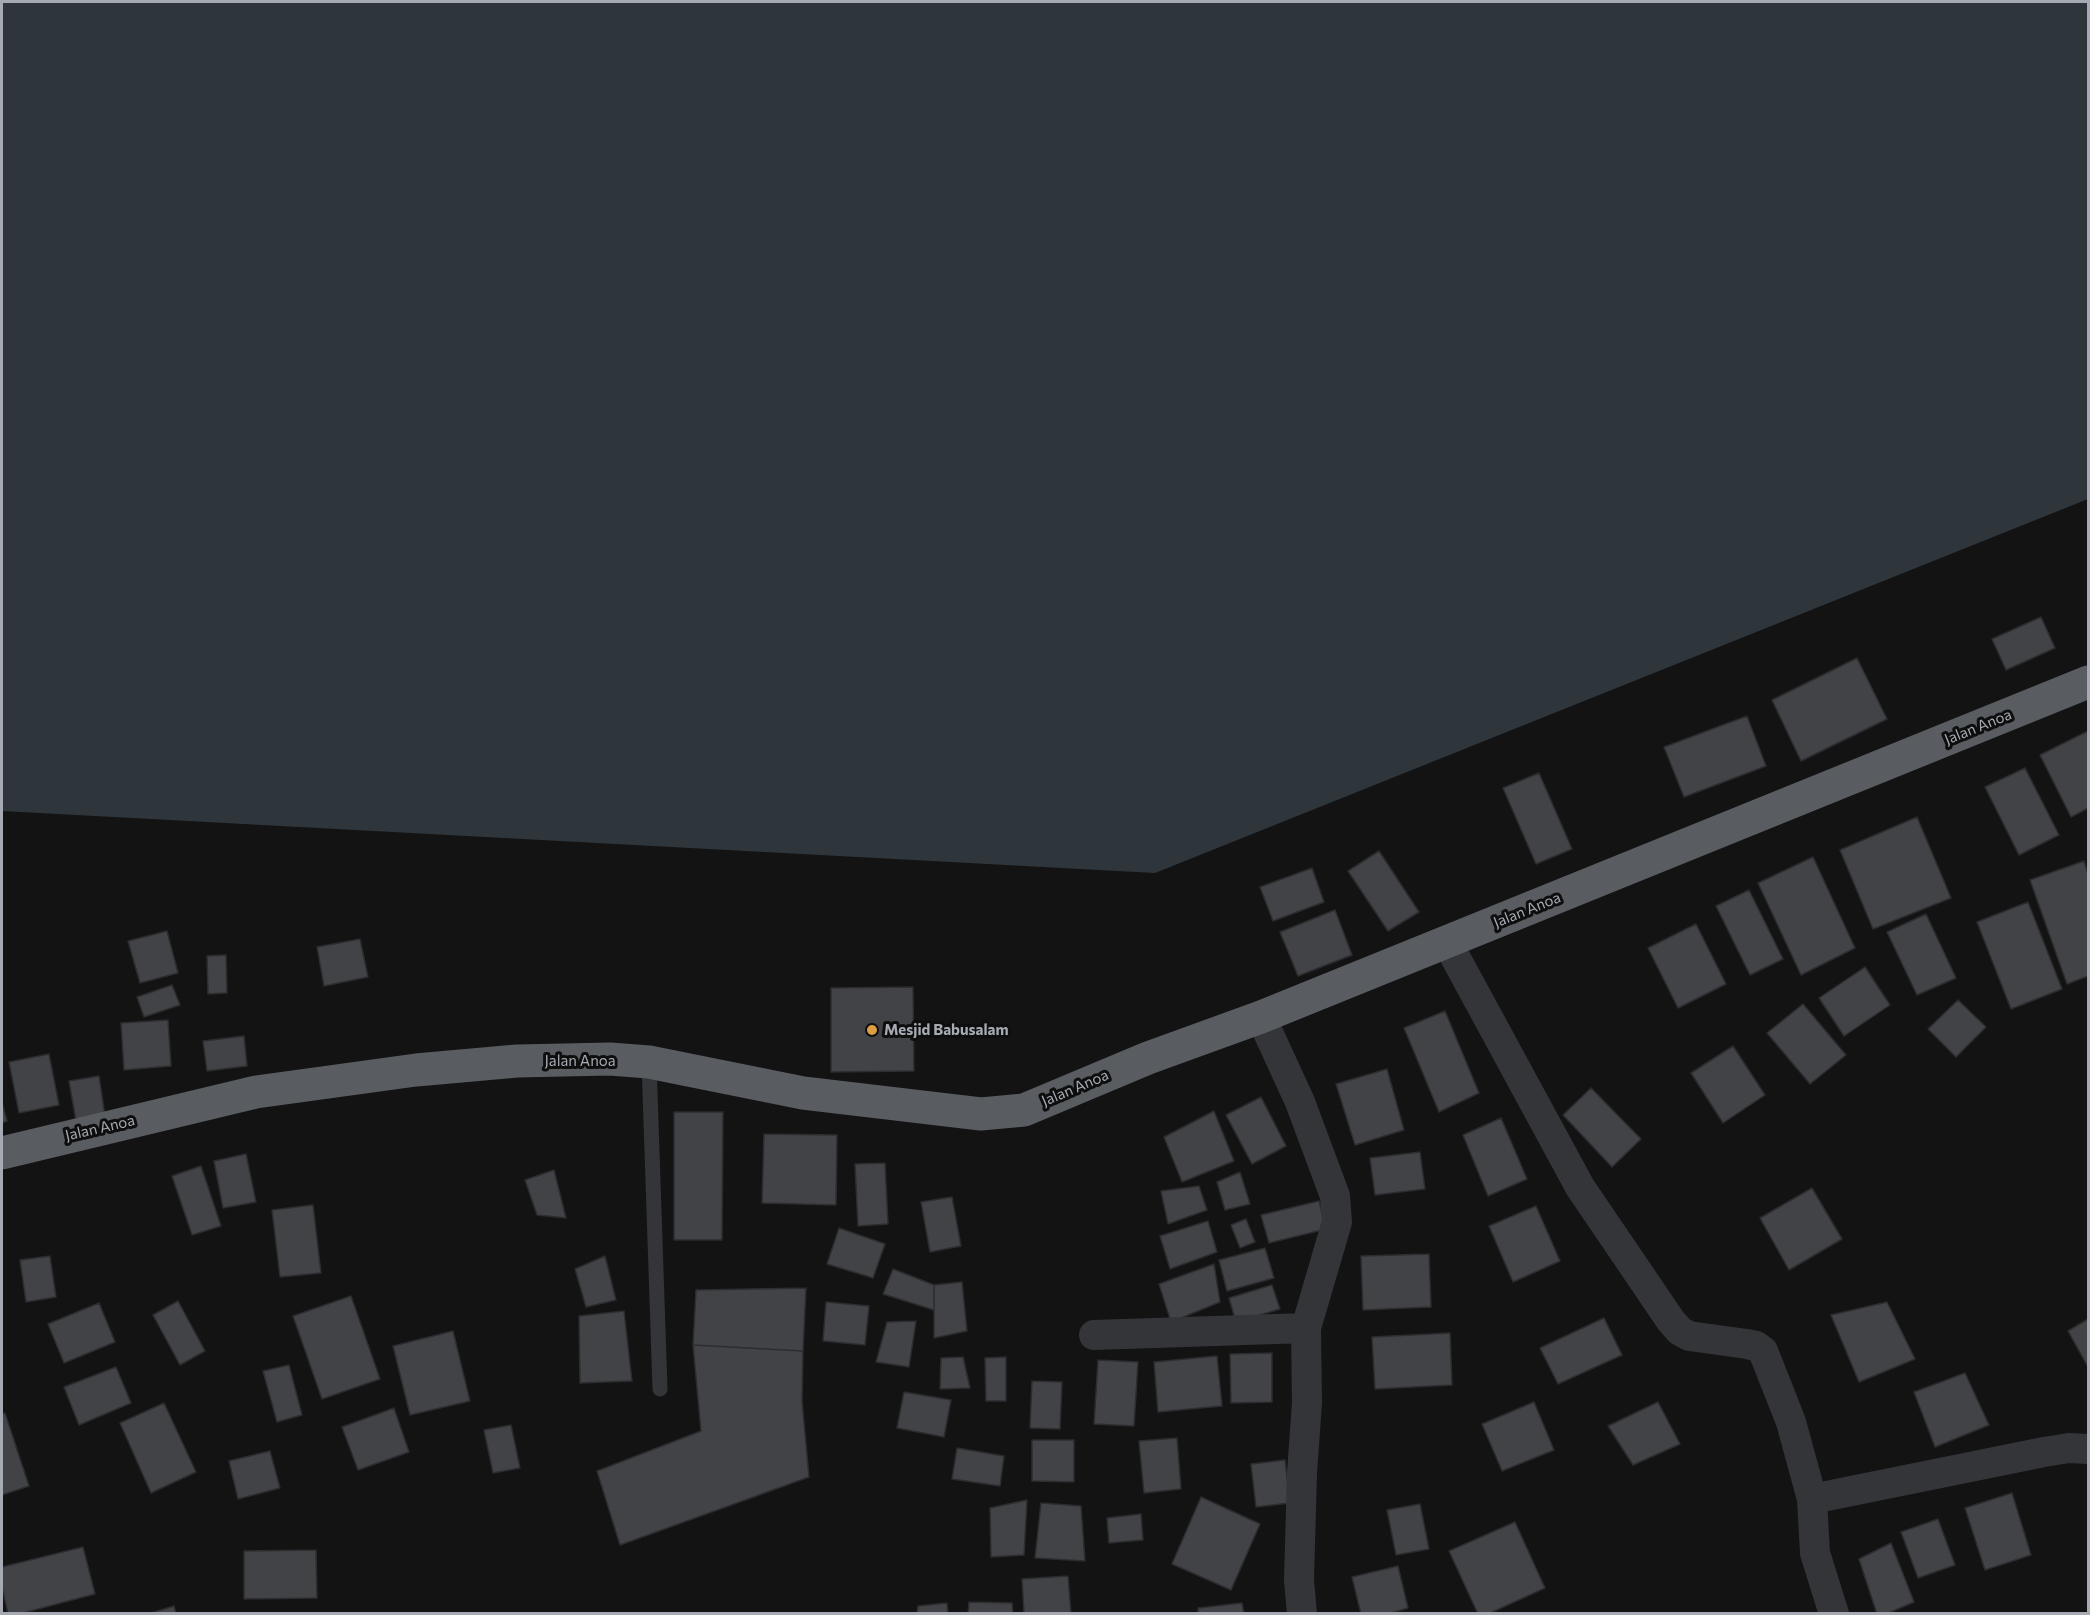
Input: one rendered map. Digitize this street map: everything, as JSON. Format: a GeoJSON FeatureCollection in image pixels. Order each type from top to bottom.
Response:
{"type":"FeatureCollection","features":[{"type":"Feature","properties":{"kind":"highway","name":"Jalan Anoa"},"geometry":{"type":"LineString","coordinates":[[2,1152],[256,1092],[416,1070],[517,1061],[610,1059],[649,1062],[803,1093],[981,1114],[1024,1110],[1148,1058],[1261,1017],[2088,682]]}},
{"type":"Feature","properties":{"kind":"street"},"geometry":{"type":"LineString","coordinates":[[1447,942],[1580,1187],[1671,1321],[1680,1331],[1689,1336],[1747,1344],[1763,1351],[1791,1422],[1812,1499],[1815,1554],[1834,1614]]}},
{"type":"Feature","properties":{"kind":"street"},"geometry":{"type":"LineString","coordinates":[[1261,1017],[1300,1102],[1335,1196],[1337,1222],[1306,1328],[1306,1403],[1299,1580],[1302,1614]]}},
{"type":"Feature","properties":{"kind":"street"},"geometry":{"type":"LineString","coordinates":[[1094,1335],[1306,1328]]}},
{"type":"Feature","properties":{"kind":"street"},"geometry":{"type":"LineString","coordinates":[[1812,1499],[2044,1452],[2069,1448],[2088,1449]]}},
{"type":"Feature","properties":{"kind":"lane"},"geometry":{"type":"LineString","coordinates":[[649,1062],[660,1389]]}},
{"type":"Feature","properties":{"kind":"shaded area"},"geometry":{"type":"Polygon","coordinates":[[[2,2],[2088,2],[2088,499],[1155,873],[2,811],[2,2]]]}},
{"type":"Feature","properties":{"kind":"building"},"geometry":{"type":"Polygon","coordinates":[[[2041,617],[2055,648],[2006,670],[1992,639],[2041,617]]]}},
{"type":"Feature","properties":{"kind":"building"},"geometry":{"type":"Polygon","coordinates":[[[1857,658],[1887,719],[1801,761],[1772,700],[1857,658]]]}},
{"type":"Feature","properties":{"kind":"building"},"geometry":{"type":"Polygon","coordinates":[[[1747,716],[1766,766],[1684,797],[1664,747],[1747,716]]]}},
{"type":"Feature","properties":{"kind":"building"},"geometry":{"type":"Polygon","coordinates":[[[2088,731],[2088,808],[2071,817],[2040,755],[2088,731]]]}},
{"type":"Feature","properties":{"kind":"building"},"geometry":{"type":"Polygon","coordinates":[[[2025,768],[2059,835],[2019,855],[1985,787],[2025,768]]]}},
{"type":"Feature","properties":{"kind":"building"},"geometry":{"type":"Polygon","coordinates":[[[1539,773],[1572,849],[1536,864],[1503,788],[1539,773]]]}},
{"type":"Feature","properties":{"kind":"building"},"geometry":{"type":"Polygon","coordinates":[[[1917,817],[1951,898],[1873,929],[1840,850],[1917,817]]]}},
{"type":"Feature","properties":{"kind":"building"},"geometry":{"type":"Polygon","coordinates":[[[1379,851],[1419,912],[1388,931],[1348,871],[1379,851]]]}},
{"type":"Feature","properties":{"kind":"building"},"geometry":{"type":"Polygon","coordinates":[[[1813,857],[1855,948],[1801,975],[1758,883],[1813,857]]]}},
{"type":"Feature","properties":{"kind":"building"},"geometry":{"type":"Polygon","coordinates":[[[2084,861],[2088,874],[2088,976],[2067,984],[2030,880],[2084,861]]]}},
{"type":"Feature","properties":{"kind":"building"},"geometry":{"type":"Polygon","coordinates":[[[1312,868],[1324,902],[1273,921],[1260,887],[1312,868]]]}},
{"type":"Feature","properties":{"kind":"building"},"geometry":{"type":"Polygon","coordinates":[[[1749,890],[1783,959],[1750,975],[1716,906],[1749,890]]]}},
{"type":"Feature","properties":{"kind":"building"},"geometry":{"type":"Polygon","coordinates":[[[2028,902],[2062,989],[2011,1009],[1977,922],[2028,902]]]}},
{"type":"Feature","properties":{"kind":"building"},"geometry":{"type":"Polygon","coordinates":[[[1335,910],[1352,955],[1298,976],[1280,932],[1335,910]]]}},
{"type":"Feature","properties":{"kind":"building"},"geometry":{"type":"Polygon","coordinates":[[[1926,914],[1956,978],[1917,995],[1887,932],[1926,914]]]}},
{"type":"Feature","properties":{"kind":"building"},"geometry":{"type":"Polygon","coordinates":[[[1696,924],[1726,984],[1678,1008],[1648,948],[1696,924]]]}},
{"type":"Feature","properties":{"kind":"building"},"geometry":{"type":"Polygon","coordinates":[[[167,931],[178,973],[140,983],[128,941],[167,931]]]}},
{"type":"Feature","properties":{"kind":"building"},"geometry":{"type":"Polygon","coordinates":[[[360,939],[368,977],[324,986],[317,947],[360,939]]]}},
{"type":"Feature","properties":{"kind":"building"},"geometry":{"type":"Polygon","coordinates":[[[226,955],[227,993],[208,994],[207,956],[226,955]]]}},
{"type":"Feature","properties":{"kind":"building"},"geometry":{"type":"Polygon","coordinates":[[[1865,967],[1890,1005],[1844,1036],[1819,998],[1865,967]]]}},
{"type":"Feature","properties":{"kind":"building"},"geometry":{"type":"Polygon","coordinates":[[[172,985],[180,1005],[144,1017],[137,997],[172,985]]]}},
{"type":"Feature","properties":{"kind":"building","name":"Mesjid Babusalam"},"geometry":{"type":"Polygon","coordinates":[[[913,987],[914,1071],[831,1072],[831,988],[913,987]]]}},
{"type":"Feature","properties":{"kind":"building"},"geometry":{"type":"Polygon","coordinates":[[[1958,1000],[1986,1027],[1956,1057],[1928,1029],[1958,1000]]]}},
{"type":"Feature","properties":{"kind":"building"},"geometry":{"type":"Polygon","coordinates":[[[1803,1004],[1846,1055],[1810,1084],[1767,1033],[1803,1004]]]}},
{"type":"Feature","properties":{"kind":"building"},"geometry":{"type":"Polygon","coordinates":[[[1445,1011],[1479,1093],[1439,1112],[1404,1028],[1445,1011]]]}},
{"type":"Feature","properties":{"kind":"building"},"geometry":{"type":"Polygon","coordinates":[[[168,1020],[171,1066],[124,1070],[121,1023],[168,1020]]]}},
{"type":"Feature","properties":{"kind":"building"},"geometry":{"type":"Polygon","coordinates":[[[244,1036],[247,1066],[207,1071],[203,1041],[244,1036]]]}},
{"type":"Feature","properties":{"kind":"building"},"geometry":{"type":"Polygon","coordinates":[[[1733,1046],[1765,1095],[1723,1123],[1691,1073],[1733,1046]]]}},
{"type":"Feature","properties":{"kind":"building"},"geometry":{"type":"Polygon","coordinates":[[[49,1054],[59,1105],[19,1113],[9,1062],[49,1054]]]}},
{"type":"Feature","properties":{"kind":"building"},"geometry":{"type":"Polygon","coordinates":[[[1387,1069],[1404,1130],[1355,1145],[1336,1084],[1387,1069]]]}},
{"type":"Feature","properties":{"kind":"building"},"geometry":{"type":"Polygon","coordinates":[[[99,1076],[105,1116],[76,1121],[69,1081],[99,1076]]]}},
{"type":"Feature","properties":{"kind":"building"},"geometry":{"type":"Polygon","coordinates":[[[1591,1088],[1641,1139],[1612,1167],[1563,1115],[1591,1088]]]}},
{"type":"Feature","properties":{"kind":"building"},"geometry":{"type":"Polygon","coordinates":[[[1261,1097],[1286,1146],[1252,1164],[1226,1115],[1261,1097]]]}},
{"type":"Feature","properties":{"kind":"building"},"geometry":{"type":"Polygon","coordinates":[[[2,1102],[7,1121],[2,1123],[2,1102]]]}},
{"type":"Feature","properties":{"kind":"building"},"geometry":{"type":"Polygon","coordinates":[[[1214,1111],[1234,1161],[1182,1182],[1164,1137],[1214,1111]]]}},
{"type":"Feature","properties":{"kind":"building"},"geometry":{"type":"Polygon","coordinates":[[[674,1112],[723,1112],[722,1240],[674,1240],[674,1112]]]}},
{"type":"Feature","properties":{"kind":"building"},"geometry":{"type":"Polygon","coordinates":[[[1501,1118],[1527,1179],[1488,1196],[1463,1135],[1501,1118]]]}},
{"type":"Feature","properties":{"kind":"building"},"geometry":{"type":"Polygon","coordinates":[[[764,1134],[837,1135],[836,1205],[762,1203],[764,1134]]]}},
{"type":"Feature","properties":{"kind":"building"},"geometry":{"type":"Polygon","coordinates":[[[1420,1152],[1425,1189],[1375,1195],[1370,1158],[1420,1152]]]}},
{"type":"Feature","properties":{"kind":"building"},"geometry":{"type":"Polygon","coordinates":[[[246,1154],[256,1202],[223,1208],[214,1161],[246,1154]]]}},
{"type":"Feature","properties":{"kind":"building"},"geometry":{"type":"Polygon","coordinates":[[[885,1163],[888,1224],[858,1226],[855,1164],[885,1163]]]}},
{"type":"Feature","properties":{"kind":"building"},"geometry":{"type":"Polygon","coordinates":[[[201,1166],[221,1226],[192,1235],[172,1176],[201,1166]]]}},
{"type":"Feature","properties":{"kind":"building"},"geometry":{"type":"Polygon","coordinates":[[[554,1170],[566,1218],[537,1215],[525,1180],[554,1170]]]}},
{"type":"Feature","properties":{"kind":"building"},"geometry":{"type":"Polygon","coordinates":[[[1240,1172],[1250,1204],[1225,1210],[1217,1182],[1240,1172]]]}},
{"type":"Feature","properties":{"kind":"building"},"geometry":{"type":"Polygon","coordinates":[[[1199,1186],[1207,1210],[1168,1224],[1161,1191],[1199,1186]]]}},
{"type":"Feature","properties":{"kind":"building"},"geometry":{"type":"Polygon","coordinates":[[[1812,1188],[1842,1239],[1789,1270],[1760,1218],[1812,1188]]]}},
{"type":"Feature","properties":{"kind":"building"},"geometry":{"type":"Polygon","coordinates":[[[952,1197],[961,1246],[930,1252],[921,1202],[952,1197]]]}},
{"type":"Feature","properties":{"kind":"building"},"geometry":{"type":"Polygon","coordinates":[[[1319,1201],[1326,1229],[1269,1243],[1261,1215],[1319,1201]]]}},
{"type":"Feature","properties":{"kind":"building"},"geometry":{"type":"Polygon","coordinates":[[[313,1205],[321,1273],[280,1277],[272,1210],[313,1205]]]}},
{"type":"Feature","properties":{"kind":"building"},"geometry":{"type":"Polygon","coordinates":[[[1536,1206],[1560,1261],[1513,1282],[1489,1226],[1536,1206]]]}},
{"type":"Feature","properties":{"kind":"building"},"geometry":{"type":"Polygon","coordinates":[[[1246,1219],[1255,1242],[1240,1248],[1231,1225],[1246,1219]]]}},
{"type":"Feature","properties":{"kind":"building"},"geometry":{"type":"Polygon","coordinates":[[[1208,1221],[1217,1252],[1170,1269],[1160,1236],[1208,1221]]]}},
{"type":"Feature","properties":{"kind":"building"},"geometry":{"type":"Polygon","coordinates":[[[839,1228],[885,1244],[873,1278],[827,1264],[839,1228]]]}},
{"type":"Feature","properties":{"kind":"building"},"geometry":{"type":"Polygon","coordinates":[[[1265,1248],[1274,1278],[1227,1291],[1219,1260],[1265,1248]]]}},
{"type":"Feature","properties":{"kind":"building"},"geometry":{"type":"Polygon","coordinates":[[[1429,1254],[1431,1307],[1363,1310],[1361,1256],[1429,1254]]]}},
{"type":"Feature","properties":{"kind":"building"},"geometry":{"type":"Polygon","coordinates":[[[50,1256],[56,1297],[26,1302],[20,1260],[50,1256]]]}},
{"type":"Feature","properties":{"kind":"building"},"geometry":{"type":"Polygon","coordinates":[[[605,1256],[616,1300],[586,1307],[575,1269],[605,1256]]]}},
{"type":"Feature","properties":{"kind":"building"},"geometry":{"type":"Polygon","coordinates":[[[1214,1264],[1220,1302],[1171,1322],[1159,1284],[1214,1264]]]}},
{"type":"Feature","properties":{"kind":"building"},"geometry":{"type":"Polygon","coordinates":[[[893,1269],[934,1285],[934,1310],[883,1294],[893,1269]]]}},
{"type":"Feature","properties":{"kind":"building"},"geometry":{"type":"Polygon","coordinates":[[[962,1282],[967,1331],[934,1338],[934,1285],[962,1282]]]}},
{"type":"Feature","properties":{"kind":"building"},"geometry":{"type":"Polygon","coordinates":[[[1272,1285],[1280,1309],[1236,1322],[1229,1298],[1272,1285]]]}},
{"type":"Feature","properties":{"kind":"building"},"geometry":{"type":"Polygon","coordinates":[[[806,1288],[803,1351],[693,1345],[696,1290],[806,1288]]]}},
{"type":"Feature","properties":{"kind":"building"},"geometry":{"type":"Polygon","coordinates":[[[351,1296],[380,1379],[322,1399],[293,1316],[351,1296]]]}},
{"type":"Feature","properties":{"kind":"building"},"geometry":{"type":"Polygon","coordinates":[[[178,1301],[205,1351],[180,1365],[153,1315],[178,1301]]]}},
{"type":"Feature","properties":{"kind":"building"},"geometry":{"type":"Polygon","coordinates":[[[826,1302],[869,1306],[865,1345],[823,1341],[826,1302]]]}},
{"type":"Feature","properties":{"kind":"building"},"geometry":{"type":"Polygon","coordinates":[[[1887,1302],[1915,1359],[1859,1382],[1831,1315],[1887,1302]]]}},
{"type":"Feature","properties":{"kind":"building"},"geometry":{"type":"Polygon","coordinates":[[[99,1303],[115,1342],[64,1363],[48,1324],[99,1303]]]}},
{"type":"Feature","properties":{"kind":"building"},"geometry":{"type":"Polygon","coordinates":[[[624,1311],[632,1381],[580,1383],[579,1316],[624,1311]]]}},
{"type":"Feature","properties":{"kind":"building"},"geometry":{"type":"Polygon","coordinates":[[[1604,1318],[1622,1355],[1558,1384],[1540,1348],[1604,1318]]]}},
{"type":"Feature","properties":{"kind":"building"},"geometry":{"type":"Polygon","coordinates":[[[2088,1319],[2088,1367],[2068,1331],[2088,1319]]]}},
{"type":"Feature","properties":{"kind":"building"},"geometry":{"type":"Polygon","coordinates":[[[916,1321],[909,1367],[876,1362],[887,1322],[916,1321]]]}},
{"type":"Feature","properties":{"kind":"building"},"geometry":{"type":"Polygon","coordinates":[[[453,1331],[470,1401],[410,1415],[393,1346],[453,1331]]]}},
{"type":"Feature","properties":{"kind":"building"},"geometry":{"type":"Polygon","coordinates":[[[1450,1333],[1452,1385],[1375,1389],[1372,1337],[1450,1333]]]}},
{"type":"Feature","properties":{"kind":"building"},"geometry":{"type":"Polygon","coordinates":[[[693,1345],[803,1351],[802,1401],[809,1477],[620,1545],[597,1471],[701,1431],[693,1345]]]}},
{"type":"Feature","properties":{"kind":"building"},"geometry":{"type":"Polygon","coordinates":[[[1272,1353],[1272,1402],[1231,1403],[1230,1354],[1272,1353]]]}},
{"type":"Feature","properties":{"kind":"building"},"geometry":{"type":"Polygon","coordinates":[[[1217,1356],[1222,1406],[1158,1412],[1154,1362],[1217,1356]]]}},
{"type":"Feature","properties":{"kind":"building"},"geometry":{"type":"Polygon","coordinates":[[[963,1357],[970,1388],[940,1389],[941,1358],[963,1357]]]}},
{"type":"Feature","properties":{"kind":"building"},"geometry":{"type":"Polygon","coordinates":[[[1006,1357],[1006,1401],[986,1401],[985,1358],[1006,1357]]]}},
{"type":"Feature","properties":{"kind":"building"},"geometry":{"type":"Polygon","coordinates":[[[1098,1360],[1138,1362],[1134,1426],[1094,1424],[1098,1360]]]}},
{"type":"Feature","properties":{"kind":"building"},"geometry":{"type":"Polygon","coordinates":[[[289,1365],[302,1415],[277,1422],[263,1371],[289,1365]]]}},
{"type":"Feature","properties":{"kind":"building"},"geometry":{"type":"Polygon","coordinates":[[[116,1367],[131,1403],[79,1425],[64,1387],[116,1367]]]}},
{"type":"Feature","properties":{"kind":"building"},"geometry":{"type":"Polygon","coordinates":[[[1965,1373],[1989,1425],[1935,1447],[1914,1392],[1965,1373]]]}},
{"type":"Feature","properties":{"kind":"building"},"geometry":{"type":"Polygon","coordinates":[[[1032,1381],[1062,1382],[1060,1429],[1030,1428],[1032,1381]]]}},
{"type":"Feature","properties":{"kind":"building"},"geometry":{"type":"Polygon","coordinates":[[[904,1392],[951,1400],[944,1437],[897,1428],[904,1392]]]}},
{"type":"Feature","properties":{"kind":"building"},"geometry":{"type":"Polygon","coordinates":[[[1534,1402],[1554,1450],[1502,1471],[1482,1424],[1534,1402]]]}},
{"type":"Feature","properties":{"kind":"building"},"geometry":{"type":"Polygon","coordinates":[[[1658,1402],[1680,1444],[1633,1465],[1608,1426],[1658,1402]]]}},
{"type":"Feature","properties":{"kind":"building"},"geometry":{"type":"Polygon","coordinates":[[[164,1403],[196,1472],[151,1493],[120,1423],[164,1403]]]}},
{"type":"Feature","properties":{"kind":"building"},"geometry":{"type":"Polygon","coordinates":[[[394,1408],[409,1452],[358,1470],[342,1427],[394,1408]]]}},
{"type":"Feature","properties":{"kind":"building"},"geometry":{"type":"Polygon","coordinates":[[[5,1413],[29,1486],[2,1495],[2,1414],[5,1413]]]}},
{"type":"Feature","properties":{"kind":"building"},"geometry":{"type":"Polygon","coordinates":[[[511,1425],[520,1468],[493,1473],[484,1430],[511,1425]]]}},
{"type":"Feature","properties":{"kind":"building"},"geometry":{"type":"Polygon","coordinates":[[[1177,1438],[1181,1489],[1144,1493],[1139,1441],[1177,1438]]]}},
{"type":"Feature","properties":{"kind":"building"},"geometry":{"type":"Polygon","coordinates":[[[1032,1440],[1074,1440],[1074,1482],[1032,1481],[1032,1440]]]}},
{"type":"Feature","properties":{"kind":"building"},"geometry":{"type":"Polygon","coordinates":[[[957,1448],[1004,1456],[1000,1486],[952,1479],[957,1448]]]}},
{"type":"Feature","properties":{"kind":"building"},"geometry":{"type":"Polygon","coordinates":[[[270,1451],[280,1488],[238,1499],[229,1461],[270,1451]]]}},
{"type":"Feature","properties":{"kind":"building"},"geometry":{"type":"Polygon","coordinates":[[[1285,1460],[1290,1503],[1256,1507],[1251,1464],[1285,1460]]]}},
{"type":"Feature","properties":{"kind":"building"},"geometry":{"type":"Polygon","coordinates":[[[2012,1493],[2031,1555],[1985,1570],[1965,1508],[2012,1493]]]}},
{"type":"Feature","properties":{"kind":"building"},"geometry":{"type":"Polygon","coordinates":[[[1201,1497],[1260,1524],[1231,1590],[1172,1564],[1201,1497]]]}},
{"type":"Feature","properties":{"kind":"building"},"geometry":{"type":"Polygon","coordinates":[[[1027,1500],[1024,1555],[991,1557],[990,1508],[1027,1500]]]}},
{"type":"Feature","properties":{"kind":"building"},"geometry":{"type":"Polygon","coordinates":[[[1041,1503],[1081,1506],[1085,1561],[1035,1558],[1041,1503]]]}},
{"type":"Feature","properties":{"kind":"building"},"geometry":{"type":"Polygon","coordinates":[[[1420,1504],[1429,1549],[1396,1555],[1387,1510],[1420,1504]]]}},
{"type":"Feature","properties":{"kind":"building"},"geometry":{"type":"Polygon","coordinates":[[[1141,1514],[1143,1540],[1109,1543],[1107,1518],[1141,1514]]]}},
{"type":"Feature","properties":{"kind":"building"},"geometry":{"type":"Polygon","coordinates":[[[1938,1519],[1955,1565],[1918,1578],[1901,1532],[1938,1519]]]}},
{"type":"Feature","properties":{"kind":"building"},"geometry":{"type":"Polygon","coordinates":[[[1515,1522],[1545,1588],[1488,1614],[1478,1614],[1449,1551],[1515,1522]]]}},
{"type":"Feature","properties":{"kind":"building"},"geometry":{"type":"Polygon","coordinates":[[[1891,1543],[1914,1602],[1886,1614],[1877,1614],[1859,1559],[1891,1543]]]}},
{"type":"Feature","properties":{"kind":"building"},"geometry":{"type":"Polygon","coordinates":[[[83,1547],[95,1594],[19,1614],[8,1614],[2,1587],[2,1567],[83,1547]]]}},
{"type":"Feature","properties":{"kind":"building"},"geometry":{"type":"Polygon","coordinates":[[[316,1550],[317,1598],[244,1599],[244,1551],[316,1550]]]}},
{"type":"Feature","properties":{"kind":"building"},"geometry":{"type":"Polygon","coordinates":[[[1398,1566],[1408,1608],[1387,1614],[1361,1614],[1352,1577],[1398,1566]]]}},
{"type":"Feature","properties":{"kind":"building"},"geometry":{"type":"Polygon","coordinates":[[[1068,1576],[1071,1614],[1024,1614],[1022,1579],[1068,1576]]]}},
{"type":"Feature","properties":{"kind":"building"},"geometry":{"type":"Polygon","coordinates":[[[969,1602],[1012,1603],[1013,1614],[968,1614],[969,1602]]]}},
{"type":"Feature","properties":{"kind":"building"},"geometry":{"type":"Polygon","coordinates":[[[947,1603],[948,1614],[917,1614],[918,1606],[947,1603]]]}},
{"type":"Feature","properties":{"kind":"building"},"geometry":{"type":"Polygon","coordinates":[[[1242,1603],[1244,1614],[1198,1614],[1198,1608],[1242,1603]]]}},
{"type":"Feature","properties":{"kind":"building"},"geometry":{"type":"Polygon","coordinates":[[[174,1606],[176,1614],[148,1614],[174,1606]]]}},
{"type":"Feature","properties":{"kind":"place","name":"Mesjid Babusalam"},"geometry":{"type":"Point","coordinates":[872,1030]}}]}
